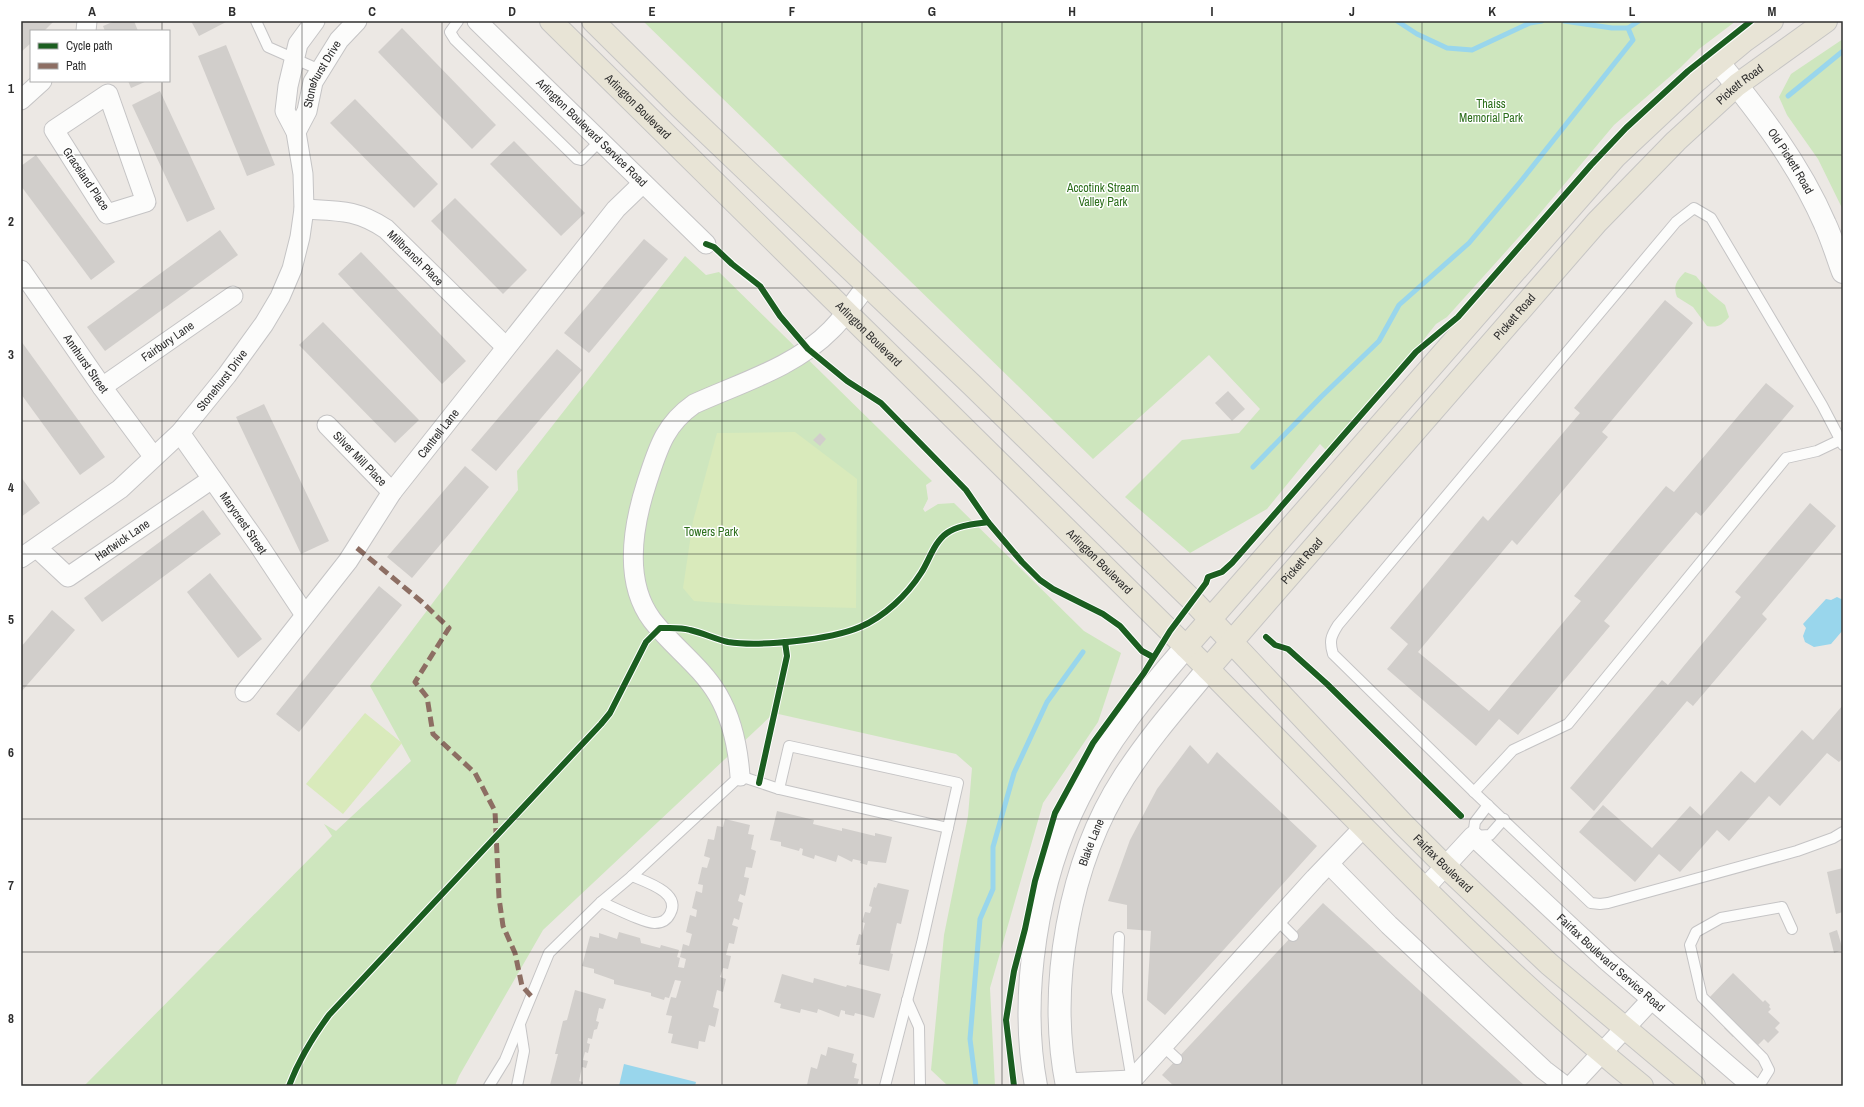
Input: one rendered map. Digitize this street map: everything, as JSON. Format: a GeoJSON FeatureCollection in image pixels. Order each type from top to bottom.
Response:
{"type":"FeatureCollection","features":[{"type":"Feature","properties":{"kind":"main road","name":"Arlington Boulevard"},"geometry":{"type":"LineString","coordinates":[[551,21],[1186,647]]}},
{"type":"Feature","properties":{"kind":"main road"},"geometry":{"type":"LineString","coordinates":[[593,21],[674,102],[971,384],[1212,620]]}},
{"type":"Feature","properties":{"kind":"main road"},"geometry":{"type":"LineString","coordinates":[[1036,1086],[1031,1048],[1031,979],[1035,939],[1042,900],[1053,861],[1078,798],[1110,744],[1153,685],[1212,620],[1616,157],[1718,62],[1772,21]]}},
{"type":"Feature","properties":{"kind":"main road","name":"Pickett Road"},"geometry":{"type":"LineString","coordinates":[[1232,641],[1597,222],[1676,141],[1737,85],[1822,23]]}},
{"type":"Feature","properties":{"kind":"main road","name":"Old Pickett Road"},"geometry":{"type":"LineString","coordinates":[[1718,62],[1774,134],[1811,195],[1825,224],[1843,272]]}},
{"type":"Feature","properties":{"kind":"main road","name":"Fairfax Boulevard"},"geometry":{"type":"LineString","coordinates":[[1212,620],[1403,824],[1445,866],[1549,964],[1694,1086]]}},
{"type":"Feature","properties":{"kind":"main road","name":"Blake Lane"},"geometry":{"type":"LineString","coordinates":[[1067,1085],[1061,1023],[1063,964],[1072,908],[1086,857],[1096,832],[1124,778],[1160,726],[1232,641]]}},
{"type":"Feature","properties":{"kind":"main road"},"geometry":{"type":"LineString","coordinates":[[1186,647],[1425,888],[1528,987],[1601,1053],[1642,1086]]}},
{"type":"Feature","properties":{"kind":"street","name":"Stonehurst Drive"},"geometry":{"type":"LineString","coordinates":[[21,558],[120,489],[153,456],[180,433],[231,369],[264,324],[280,297],[292,268],[300,237],[304,209],[303,174],[296,132],[285,111],[288,86],[298,44],[315,21]]}},
{"type":"Feature","properties":{"kind":"street","name":"Stonehurst Drive"},"geometry":{"type":"LineString","coordinates":[[296,132],[307,111],[313,82],[339,40],[357,21]]}},
{"type":"Feature","properties":{"kind":"street","name":"Arlington Boulevard Service Road"},"geometry":{"type":"LineString","coordinates":[[477,21],[706,244]]}},
{"type":"Feature","properties":{"kind":"street"},"geometry":{"type":"LineString","coordinates":[[21,100],[41,82]]}},
{"type":"Feature","properties":{"kind":"street","name":"Graceland Place"},"geometry":{"type":"LineString","coordinates":[[105,87],[146,202],[108,214],[54,130],[105,87]]}},
{"type":"Feature","properties":{"kind":"street","name":"Cantrell Lane"},"geometry":{"type":"LineString","coordinates":[[245,692],[357,548],[392,492],[616,209],[643,183]]}},
{"type":"Feature","properties":{"kind":"street","name":"Millbranch Place"},"geometry":{"type":"LineString","coordinates":[[304,209],[351,212],[369,217],[386,229],[506,347]]}},
{"type":"Feature","properties":{"kind":"street","name":"Annhurst Street"},"geometry":{"type":"LineString","coordinates":[[21,270],[102,387],[153,456]]}},
{"type":"Feature","properties":{"kind":"street"},"geometry":{"type":"LineString","coordinates":[[740,776],[733,730],[717,694],[701,673],[652,620],[640,597],[633,572],[633,552],[646,486],[664,437],[672,424],[685,411],[694,404],[790,360],[808,349],[831,330],[867,285]]}},
{"type":"Feature","properties":{"kind":"street","name":"Fairbury Lane"},"geometry":{"type":"LineString","coordinates":[[102,387],[233,296]]}},
{"type":"Feature","properties":{"kind":"street","name":"Silver Mill Place"},"geometry":{"type":"LineString","coordinates":[[327,425],[392,492]]}},
{"type":"Feature","properties":{"kind":"street","name":"Marycrest Street"},"geometry":{"type":"LineString","coordinates":[[180,433],[258,544],[305,615]]}},
{"type":"Feature","properties":{"kind":"street","name":"Hartwick Lane"},"geometry":{"type":"LineString","coordinates":[[37,548],[68,577],[212,479]]}},
{"type":"Feature","properties":{"kind":"street"},"geometry":{"type":"LineString","coordinates":[[1067,1085],[1134,1083],[1163,1046],[1277,920],[1364,827]]}},
{"type":"Feature","properties":{"kind":"street"},"geometry":{"type":"LineString","coordinates":[[1425,888],[1474,836]]}},
{"type":"Feature","properties":{"kind":"street","name":"Fairfax Boulevard Service Road"},"geometry":{"type":"LineString","coordinates":[[1474,836],[1651,1000],[1752,1086]]}},
{"type":"Feature","properties":{"kind":"street"},"geometry":{"type":"LineString","coordinates":[[1329,864],[1405,939],[1544,1070],[1565,1086]]}},
{"type":"Feature","properties":{"kind":"street"},"geometry":{"type":"LineString","coordinates":[[1571,1086],[1651,1000]]}},
{"type":"Feature","properties":{"kind":"lane"},"geometry":{"type":"LineString","coordinates":[[256,21],[268,47],[320,70]]}},
{"type":"Feature","properties":{"kind":"lane"},"geometry":{"type":"LineString","coordinates":[[458,21],[450,32],[455,40],[576,159],[581,160],[600,141]]}},
{"type":"Feature","properties":{"kind":"lane"},"geometry":{"type":"LineString","coordinates":[[1474,792],[1513,750],[1568,724],[1786,458],[1817,451],[1842,443],[1822,405],[1711,218],[1694,208],[1676,222],[1331,636],[1330,643],[1333,654],[1474,792],[1592,903],[1600,904],[1797,851],[1833,838],[1843,832]]}},
{"type":"Feature","properties":{"kind":"lane"},"geometry":{"type":"LineString","coordinates":[[779,789],[789,746],[958,783],[907,1000],[885,1086]]}},
{"type":"Feature","properties":{"kind":"lane"},"geometry":{"type":"LineString","coordinates":[[489,1086],[505,1060],[549,953],[600,902],[632,876],[740,776],[779,789],[948,828]]}},
{"type":"Feature","properties":{"kind":"lane"},"geometry":{"type":"LineString","coordinates":[[1488,805],[1474,822],[1474,836],[1490,835],[1504,819]]}},
{"type":"Feature","properties":{"kind":"lane"},"geometry":{"type":"LineString","coordinates":[[600,902],[654,924],[664,922],[671,914],[671,900],[665,891],[632,876]]}},
{"type":"Feature","properties":{"kind":"lane"},"geometry":{"type":"LineString","coordinates":[[1759,1086],[1769,1070],[1763,1058],[1702,998],[1690,944],[1696,932],[1722,918],[1782,907],[1792,929]]}},
{"type":"Feature","properties":{"kind":"lane"},"geometry":{"type":"LineString","coordinates":[[1277,920],[1293,936]]}},
{"type":"Feature","properties":{"kind":"lane"},"geometry":{"type":"LineString","coordinates":[[1119,936],[1117,992],[1134,1083]]}},
{"type":"Feature","properties":{"kind":"lane"},"geometry":{"type":"LineString","coordinates":[[907,1000],[919,1026],[920,1086]]}},
{"type":"Feature","properties":{"kind":"lane"},"geometry":{"type":"LineString","coordinates":[[517,1086],[524,1051],[520,1024]]}},
{"type":"Feature","properties":{"kind":"lane"},"geometry":{"type":"LineString","coordinates":[[1163,1046],[1178,1058]]}},
{"type":"Feature","properties":{"kind":"green space"},"geometry":{"type":"Polygon","coordinates":[[[643,21],[1736,21],[1699,49],[1681,67],[1614,125],[1536,218],[1447,317],[1436,324],[1332,456],[1320,444],[1267,509],[1190,553],[1125,497],[1182,440],[1239,433],[1260,409],[1209,355],[1093,459],[643,21]]]}},
{"type":"Feature","properties":{"kind":"green space"},"geometry":{"type":"Polygon","coordinates":[[[1843,39],[1843,210],[1818,159],[1787,115],[1779,97],[1791,74],[1843,39]]]}},
{"type":"Feature","properties":{"kind":"green space","name":"Towers Park"},"geometry":{"type":"Polygon","coordinates":[[[685,256],[706,275],[719,272],[932,481],[926,485],[928,499],[923,509],[925,512],[938,504],[954,503],[1084,631],[1121,653],[1098,722],[1043,803],[990,988],[995,1086],[948,1086],[931,1070],[944,935],[968,816],[972,768],[956,754],[774,713],[543,930],[459,1076],[455,1086],[84,1086],[332,836],[324,824],[336,831],[411,761],[370,686],[518,490],[517,471],[685,256]]]}},
{"type":"Feature","properties":{"kind":"green space"},"geometry":{"type":"Polygon","coordinates":[[[1685,272],[1696,276],[1709,292],[1725,305],[1729,317],[1722,324],[1714,327],[1707,326],[1693,307],[1677,297],[1675,287],[1679,278],[1685,272]]]}},
{"type":"Feature","properties":{"kind":"green space"},"geometry":{"type":"Polygon","coordinates":[[[795,432],[857,479],[856,608],[747,605],[694,601],[683,588],[693,521],[717,433],[795,432]]]}},
{"type":"Feature","properties":{"kind":"green space"},"geometry":{"type":"Polygon","coordinates":[[[365,713],[402,743],[343,814],[306,784],[365,713]]]}},
{"type":"Feature","properties":{"kind":"water"},"geometry":{"type":"Polygon","coordinates":[[[1837,597],[1841,599],[1843,598],[1843,630],[1831,644],[1814,647],[1805,642],[1803,636],[1806,628],[1803,624],[1826,599],[1831,600],[1837,597]]]}},
{"type":"Feature","properties":{"kind":"water"},"geometry":{"type":"Polygon","coordinates":[[[624,1064],[696,1082],[695,1086],[619,1086],[624,1064]]]}},
{"type":"Feature","properties":{"kind":"building"},"geometry":{"type":"Polygon","coordinates":[[[21,21],[54,21],[45,30],[30,30],[30,44],[21,52],[21,21]]]}},
{"type":"Feature","properties":{"kind":"building"},"geometry":{"type":"Polygon","coordinates":[[[115,21],[134,21],[138,30],[105,30],[103,26],[115,21]]]}},
{"type":"Feature","properties":{"kind":"building"},"geometry":{"type":"Polygon","coordinates":[[[191,21],[228,21],[199,36],[191,21]]]}},
{"type":"Feature","properties":{"kind":"building"},"geometry":{"type":"Polygon","coordinates":[[[402,28],[496,125],[472,149],[378,52],[402,28]]]}},
{"type":"Feature","properties":{"kind":"building"},"geometry":{"type":"Polygon","coordinates":[[[226,45],[275,165],[247,176],[198,56],[226,45]]]}},
{"type":"Feature","properties":{"kind":"building"},"geometry":{"type":"Polygon","coordinates":[[[128,82],[145,82],[131,88],[128,82]]]}},
{"type":"Feature","properties":{"kind":"building"},"geometry":{"type":"Polygon","coordinates":[[[160,91],[215,209],[187,222],[132,105],[160,91]]]}},
{"type":"Feature","properties":{"kind":"building"},"geometry":{"type":"Polygon","coordinates":[[[355,99],[438,184],[414,208],[330,123],[355,99]]]}},
{"type":"Feature","properties":{"kind":"building"},"geometry":{"type":"Polygon","coordinates":[[[514,141],[585,213],[561,236],[490,164],[514,141]]]}},
{"type":"Feature","properties":{"kind":"building"},"geometry":{"type":"Polygon","coordinates":[[[36,155],[115,262],[91,280],[21,186],[21,166],[36,155]]]}},
{"type":"Feature","properties":{"kind":"building"},"geometry":{"type":"Polygon","coordinates":[[[455,198],[527,270],[503,294],[431,221],[455,198]]]}},
{"type":"Feature","properties":{"kind":"building"},"geometry":{"type":"Polygon","coordinates":[[[220,230],[238,255],[105,351],[87,327],[220,230]]]}},
{"type":"Feature","properties":{"kind":"building"},"geometry":{"type":"Polygon","coordinates":[[[644,239],[668,259],[589,353],[564,333],[644,239]]]}},
{"type":"Feature","properties":{"kind":"building"},"geometry":{"type":"Polygon","coordinates":[[[361,252],[466,361],[442,384],[338,274],[361,252]]]}},
{"type":"Feature","properties":{"kind":"building"},"geometry":{"type":"Polygon","coordinates":[[[1665,300],[1693,323],[1602,432],[1608,437],[1517,545],[1512,540],[1418,652],[1489,711],[1581,601],[1574,596],[1666,486],[1674,492],[1766,383],[1794,406],[1701,516],[1696,512],[1648,568],[1604,621],[1610,626],[1518,735],[1499,719],[1476,746],[1387,669],[1408,644],[1390,628],[1483,516],[1488,521],[1580,413],[1574,408],[1665,300]]]}},
{"type":"Feature","properties":{"kind":"building"},"geometry":{"type":"Polygon","coordinates":[[[323,322],[419,420],[395,443],[299,345],[323,322]]]}},
{"type":"Feature","properties":{"kind":"building"},"geometry":{"type":"Polygon","coordinates":[[[21,341],[105,457],[80,475],[21,394],[21,341]]]}},
{"type":"Feature","properties":{"kind":"building"},"geometry":{"type":"Polygon","coordinates":[[[557,349],[582,370],[496,471],[471,450],[557,349]]]}},
{"type":"Feature","properties":{"kind":"building"},"geometry":{"type":"Polygon","coordinates":[[[1228,391],[1245,409],[1232,421],[1215,403],[1228,391]]]}},
{"type":"Feature","properties":{"kind":"building"},"geometry":{"type":"Polygon","coordinates":[[[264,404],[329,541],[301,554],[236,417],[264,404]]]}},
{"type":"Feature","properties":{"kind":"building"},"geometry":{"type":"Polygon","coordinates":[[[820,433],[826,439],[820,446],[813,440],[820,433]]]}},
{"type":"Feature","properties":{"kind":"building"},"geometry":{"type":"Polygon","coordinates":[[[465,466],[489,487],[412,578],[387,557],[465,466]]]}},
{"type":"Feature","properties":{"kind":"building"},"geometry":{"type":"Polygon","coordinates":[[[21,477],[40,503],[21,517],[21,477]]]}},
{"type":"Feature","properties":{"kind":"building"},"geometry":{"type":"Polygon","coordinates":[[[1810,503],[1836,526],[1762,614],[1767,619],[1693,706],[1687,701],[1594,811],[1570,788],[1662,680],[1668,685],[1741,597],[1735,592],[1810,503]]]}},
{"type":"Feature","properties":{"kind":"building"},"geometry":{"type":"Polygon","coordinates":[[[203,510],[221,534],[102,622],[84,598],[203,510]]]}},
{"type":"Feature","properties":{"kind":"building"},"geometry":{"type":"Polygon","coordinates":[[[210,573],[262,639],[238,658],[187,592],[210,573]]]}},
{"type":"Feature","properties":{"kind":"building"},"geometry":{"type":"Polygon","coordinates":[[[379,586],[402,605],[299,732],[276,714],[379,586]]]}},
{"type":"Feature","properties":{"kind":"building"},"geometry":{"type":"Polygon","coordinates":[[[52,610],[75,630],[21,692],[21,647],[52,610]]]}},
{"type":"Feature","properties":{"kind":"building"},"geometry":{"type":"Polygon","coordinates":[[[1843,705],[1843,758],[1839,762],[1827,753],[1780,806],[1769,796],[1729,841],[1717,830],[1680,872],[1659,854],[1635,882],[1579,832],[1603,805],[1652,848],[1690,806],[1701,816],[1741,771],[1755,783],[1802,730],[1813,740],[1843,705]]]}},
{"type":"Feature","properties":{"kind":"building"},"geometry":{"type":"Polygon","coordinates":[[[1190,745],[1208,764],[1217,752],[1317,846],[1165,1015],[1147,1000],[1151,931],[1127,929],[1127,905],[1108,901],[1130,840],[1157,789],[1190,745]]]}},
{"type":"Feature","properties":{"kind":"building"},"geometry":{"type":"Polygon","coordinates":[[[777,811],[814,820],[813,824],[842,831],[842,828],[875,836],[875,833],[892,837],[886,863],[868,861],[867,865],[860,863],[861,861],[853,859],[852,862],[838,855],[836,862],[815,855],[814,859],[802,855],[803,849],[800,848],[799,851],[781,846],[781,842],[770,840],[777,811]]]}},
{"type":"Feature","properties":{"kind":"building"},"geometry":{"type":"Polygon","coordinates":[[[725,819],[750,825],[748,834],[754,835],[751,849],[756,851],[752,868],[746,867],[744,877],[749,878],[745,896],[740,894],[738,901],[743,903],[739,920],[734,918],[732,925],[738,927],[734,944],[729,943],[726,955],[731,956],[728,969],[723,968],[720,977],[726,979],[723,992],[717,990],[713,1007],[719,1009],[715,1027],[709,1025],[705,1042],[699,1041],[698,1049],[671,1043],[673,1034],[668,1033],[672,1016],[666,1015],[671,997],[676,998],[681,981],[675,980],[669,998],[665,997],[664,1000],[651,996],[651,993],[614,984],[614,980],[594,973],[594,969],[582,966],[590,936],[599,938],[599,933],[617,939],[619,932],[640,938],[641,943],[660,948],[661,945],[679,950],[677,957],[680,958],[678,967],[684,968],[686,959],[680,957],[683,944],[689,946],[692,934],[686,932],[690,915],[696,917],[697,910],[692,908],[696,891],[702,893],[703,885],[698,884],[702,867],[707,868],[710,858],[704,856],[708,839],[714,840],[717,826],[723,827],[725,819]]]}},
{"type":"Feature","properties":{"kind":"building"},"geometry":{"type":"Polygon","coordinates":[[[1843,868],[1843,912],[1836,914],[1827,872],[1843,868]]]}},
{"type":"Feature","properties":{"kind":"building"},"geometry":{"type":"Polygon","coordinates":[[[878,883],[909,890],[901,924],[897,923],[890,953],[893,954],[889,971],[859,964],[861,955],[858,955],[860,945],[856,945],[859,934],[862,935],[865,923],[862,922],[865,912],[870,913],[872,907],[869,906],[874,887],[876,888],[878,883]]]}},
{"type":"Feature","properties":{"kind":"building"},"geometry":{"type":"Polygon","coordinates":[[[1323,903],[1525,1086],[1174,1086],[1162,1075],[1323,903]]]}},
{"type":"Feature","properties":{"kind":"building"},"geometry":{"type":"Polygon","coordinates":[[[1837,930],[1843,950],[1834,953],[1829,933],[1837,930]]]}},
{"type":"Feature","properties":{"kind":"building"},"geometry":{"type":"Polygon","coordinates":[[[1733,973],[1763,1002],[1765,1000],[1770,1005],[1769,1007],[1771,1009],[1768,1012],[1780,1023],[1775,1028],[1779,1032],[1768,1043],[1764,1039],[1758,1045],[1741,1028],[1733,1037],[1724,1028],[1731,1021],[1708,999],[1733,973]]]}},
{"type":"Feature","properties":{"kind":"building"},"geometry":{"type":"Polygon","coordinates":[[[782,974],[813,983],[814,978],[846,987],[847,985],[881,994],[874,1018],[855,1013],[854,1016],[845,1014],[845,1011],[841,1010],[839,1017],[818,1009],[817,1013],[801,1009],[800,1013],[780,1008],[781,1004],[774,1002],[782,974]]]}},
{"type":"Feature","properties":{"kind":"building"},"geometry":{"type":"Polygon","coordinates":[[[575,990],[606,999],[603,1009],[599,1008],[596,1021],[599,1022],[597,1029],[594,1030],[592,1039],[588,1038],[587,1043],[590,1044],[588,1053],[585,1052],[583,1060],[588,1061],[586,1068],[582,1067],[579,1081],[583,1082],[582,1086],[554,1086],[550,1085],[558,1054],[555,1054],[563,1021],[567,1020],[575,990]]]}},
{"type":"Feature","properties":{"kind":"building"},"geometry":{"type":"Polygon","coordinates":[[[828,1047],[854,1054],[852,1062],[857,1064],[854,1078],[859,1079],[857,1086],[807,1085],[811,1067],[817,1069],[821,1054],[826,1056],[828,1047]]]}},
{"type":"Feature","properties":{"kind":"waterway"},"geometry":{"type":"LineString","coordinates":[[1397,21],[1417,34],[1447,48],[1472,50],[1530,23],[1542,21]]}},
{"type":"Feature","properties":{"kind":"waterway"},"geometry":{"type":"LineString","coordinates":[[1564,21],[1612,28],[1628,28],[1639,21]]}},
{"type":"Feature","properties":{"kind":"waterway"},"geometry":{"type":"LineString","coordinates":[[1253,467],[1321,397],[1379,341],[1399,305],[1469,243],[1521,181],[1633,40],[1628,28]]}},
{"type":"Feature","properties":{"kind":"waterway"},"geometry":{"type":"LineString","coordinates":[[1788,96],[1843,51]]}},
{"type":"Feature","properties":{"kind":"waterway"},"geometry":{"type":"LineString","coordinates":[[976,1086],[970,1039],[980,919],[993,889],[993,847],[1014,773],[1047,702],[1083,652]]}},
{"type":"Feature","properties":{"kind":"marked path"},"geometry":{"type":"LineString","coordinates":[[357,548],[422,602],[449,628],[415,682],[427,697],[433,734],[475,773],[495,811],[499,898],[503,926],[515,953],[522,986],[531,996]]}},
{"type":"Feature","properties":{"kind":"cycle path"},"geometry":{"type":"LineString","coordinates":[[1014,1086],[1006,1020],[1014,971],[1035,881],[1055,813],[1093,743],[1144,673],[1170,631],[1206,583],[1208,577],[1222,572],[1232,563],[1416,352],[1458,317],[1591,165],[1626,128],[1688,71],[1751,21]]}},
{"type":"Feature","properties":{"kind":"cycle path"},"geometry":{"type":"LineString","coordinates":[[706,244],[714,247],[732,264],[760,286],[780,316],[808,349],[847,381],[881,403],[966,490],[988,522],[1022,562],[1040,580],[1053,589],[1103,614],[1120,626],[1142,651],[1153,657]]}},
{"type":"Feature","properties":{"kind":"cycle path"},"geometry":{"type":"LineString","coordinates":[[289,1086],[306,1049],[329,1015],[610,713],[646,642],[660,628],[686,629],[728,642],[757,644],[813,639],[847,632],[869,623],[902,597],[921,573],[939,541],[947,533],[951,530],[972,524],[988,522]]}},
{"type":"Feature","properties":{"kind":"cycle path"},"geometry":{"type":"LineString","coordinates":[[1266,637],[1275,645],[1288,649],[1327,684],[1461,816]]}},
{"type":"Feature","properties":{"kind":"cycle path"},"geometry":{"type":"LineString","coordinates":[[759,783],[787,656],[785,642]]}},
{"type":"Feature","properties":{"kind":"park label","name":"Thaiss Memorial Park"},"geometry":{"type":"Point","coordinates":[1491,111]}},
{"type":"Feature","properties":{"kind":"park label","name":"Accotink Stream Valley Park"},"geometry":{"type":"Point","coordinates":[1103,195]}}]}
